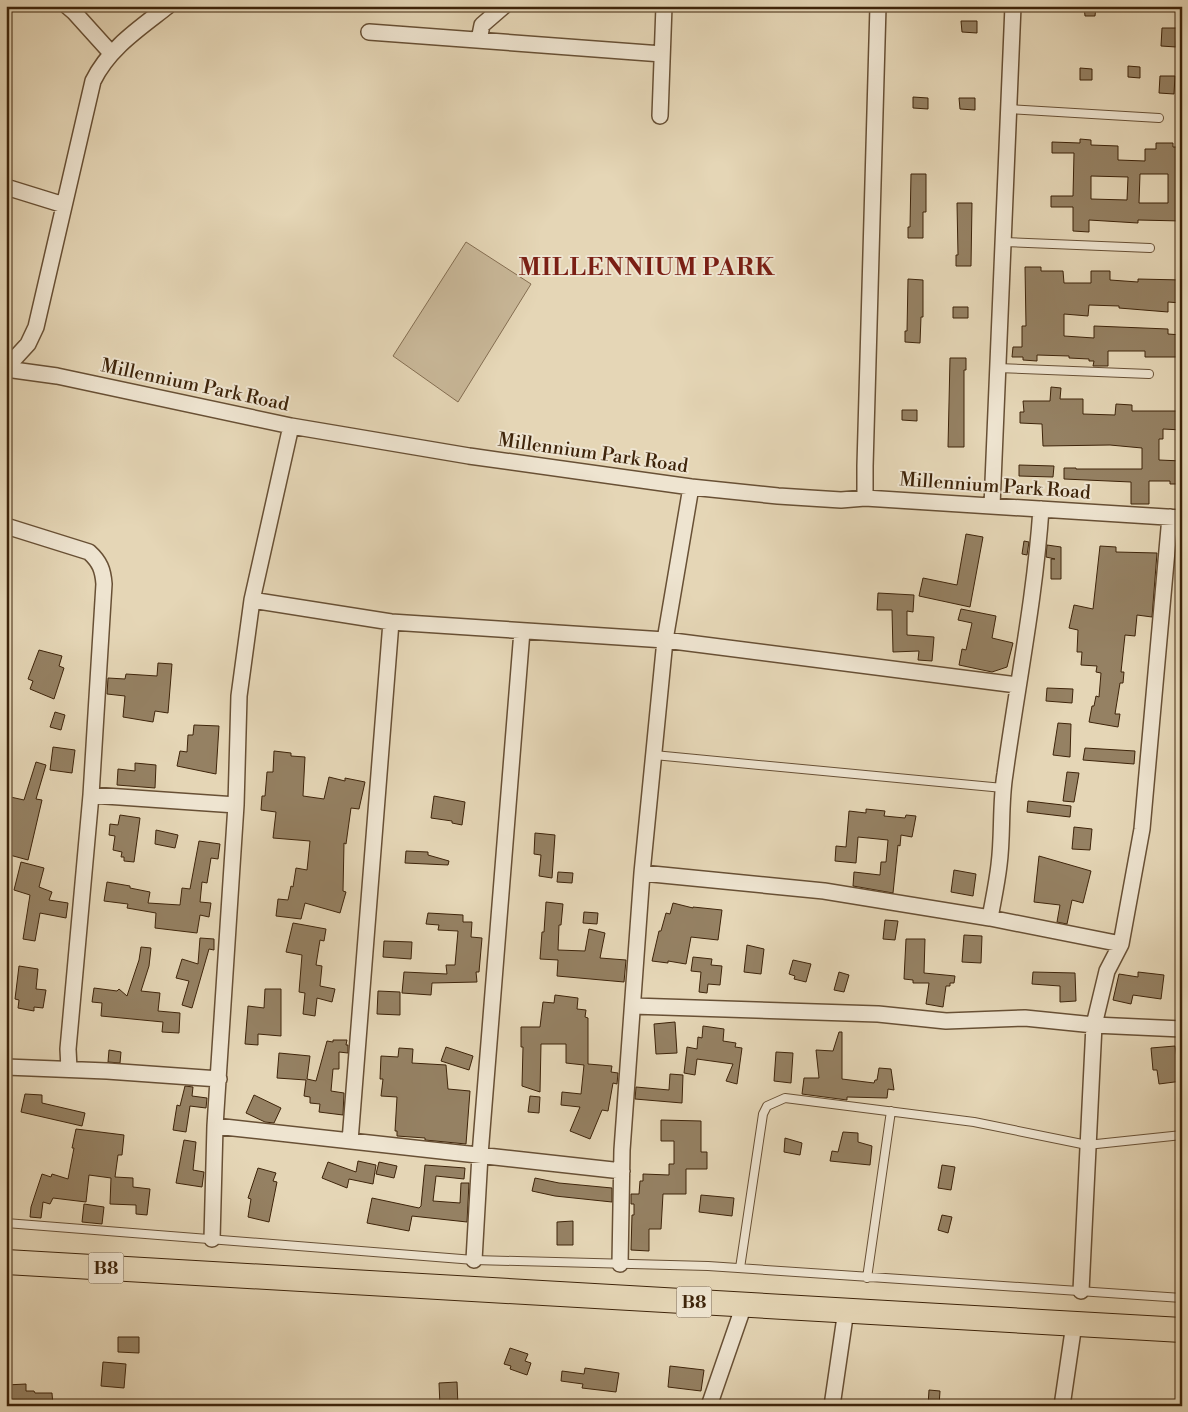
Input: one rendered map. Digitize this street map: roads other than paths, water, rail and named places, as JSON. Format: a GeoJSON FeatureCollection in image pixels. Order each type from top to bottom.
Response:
{"type":"FeatureCollection","features":[{"type":"Feature","properties":{"kind":"highway","name":"B8"},"geometry":{"type":"LineString","coordinates":[[6,1262],[1182,1330]]}},
{"type":"Feature","properties":{"kind":"street"},"geometry":{"type":"LineString","coordinates":[[66,6],[74,12],[111,53]]}},
{"type":"Feature","properties":{"kind":"street"},"geometry":{"type":"LineString","coordinates":[[6,368],[28,344],[36,327],[93,81],[100,66],[111,53],[168,6]]}},
{"type":"Feature","properties":{"kind":"street"},"geometry":{"type":"LineString","coordinates":[[479,40],[482,25],[504,6]]}},
{"type":"Feature","properties":{"kind":"street"},"geometry":{"type":"LineString","coordinates":[[660,116],[664,6]]}},
{"type":"Feature","properties":{"kind":"street"},"geometry":{"type":"LineString","coordinates":[[865,498],[878,6]]}},
{"type":"Feature","properties":{"kind":"street"},"geometry":{"type":"LineString","coordinates":[[992,506],[1013,6]]}},
{"type":"Feature","properties":{"kind":"street"},"geometry":{"type":"LineString","coordinates":[[369,32],[662,54]]}},
{"type":"Feature","properties":{"kind":"street"},"geometry":{"type":"LineString","coordinates":[[6,187],[64,205]]}},
{"type":"Feature","properties":{"kind":"street","name":"Millennium Park Road"},"geometry":{"type":"LineString","coordinates":[[6,368],[57,376],[291,426],[469,456],[691,487],[778,496],[842,500],[865,498],[1176,517]]}},
{"type":"Feature","properties":{"kind":"street"},"geometry":{"type":"LineString","coordinates":[[212,1239],[215,1126],[236,805],[239,696],[252,600],[291,426]]}},
{"type":"Feature","properties":{"kind":"street"},"geometry":{"type":"LineString","coordinates":[[620,1264],[622,1171],[642,873],[666,640],[691,487]]}},
{"type":"Feature","properties":{"kind":"street"},"geometry":{"type":"LineString","coordinates":[[990,918],[999,865],[1003,788],[1017,685],[1033,595],[1041,509]]}},
{"type":"Feature","properties":{"kind":"street"},"geometry":{"type":"LineString","coordinates":[[1081,1291],[1094,1025],[1107,971],[1121,944],[1142,829],[1176,517]]}},
{"type":"Feature","properties":{"kind":"street"},"geometry":{"type":"LineString","coordinates":[[6,526],[89,552],[98,560],[103,572],[104,584],[91,795],[68,1049],[69,1070]]}},
{"type":"Feature","properties":{"kind":"street"},"geometry":{"type":"LineString","coordinates":[[252,600],[391,622],[666,640],[1017,685]]}},
{"type":"Feature","properties":{"kind":"street"},"geometry":{"type":"LineString","coordinates":[[350,1141],[391,622]]}},
{"type":"Feature","properties":{"kind":"street"},"geometry":{"type":"LineString","coordinates":[[474,1260],[480,1155],[522,630]]}},
{"type":"Feature","properties":{"kind":"street"},"geometry":{"type":"LineString","coordinates":[[91,795],[236,805]]}},
{"type":"Feature","properties":{"kind":"street"},"geometry":{"type":"LineString","coordinates":[[642,873],[824,891],[990,918],[1121,944]]}},
{"type":"Feature","properties":{"kind":"street"},"geometry":{"type":"LineString","coordinates":[[633,1006],[878,1014],[946,1021],[1025,1018],[1094,1025],[1182,1029]]}},
{"type":"Feature","properties":{"kind":"street"},"geometry":{"type":"LineString","coordinates":[[6,1067],[219,1079]]}},
{"type":"Feature","properties":{"kind":"street"},"geometry":{"type":"LineString","coordinates":[[215,1126],[622,1171]]}},
{"type":"Feature","properties":{"kind":"street"},"geometry":{"type":"LineString","coordinates":[[709,1406],[744,1305]]}},
{"type":"Feature","properties":{"kind":"street"},"geometry":{"type":"LineString","coordinates":[[832,1406],[846,1310]]}},
{"type":"Feature","properties":{"kind":"street"},"geometry":{"type":"LineString","coordinates":[[1062,1406],[1074,1324]]}},
{"type":"Feature","properties":{"kind":"lane"},"geometry":{"type":"LineString","coordinates":[[1009,109],[1159,118]]}},
{"type":"Feature","properties":{"kind":"lane"},"geometry":{"type":"LineString","coordinates":[[1003,242],[1150,248]]}},
{"type":"Feature","properties":{"kind":"lane"},"geometry":{"type":"LineString","coordinates":[[997,368],[1149,374]]}},
{"type":"Feature","properties":{"kind":"lane"},"geometry":{"type":"LineString","coordinates":[[654,755],[1003,788]]}},
{"type":"Feature","properties":{"kind":"lane"},"geometry":{"type":"LineString","coordinates":[[740,1268],[763,1114],[766,1106],[785,1098],[974,1122],[1087,1144],[1182,1135]]}},
{"type":"Feature","properties":{"kind":"lane"},"geometry":{"type":"LineString","coordinates":[[867,1278],[891,1111]]}},
{"type":"Feature","properties":{"kind":"lane"},"geometry":{"type":"LineString","coordinates":[[6,1223],[474,1260],[740,1268],[1182,1298]]}},
{"type":"Feature","properties":{"kind":"district","name":"MILLENNIUM PARK"},"geometry":{"type":"Point","coordinates":[647,268]}}]}
